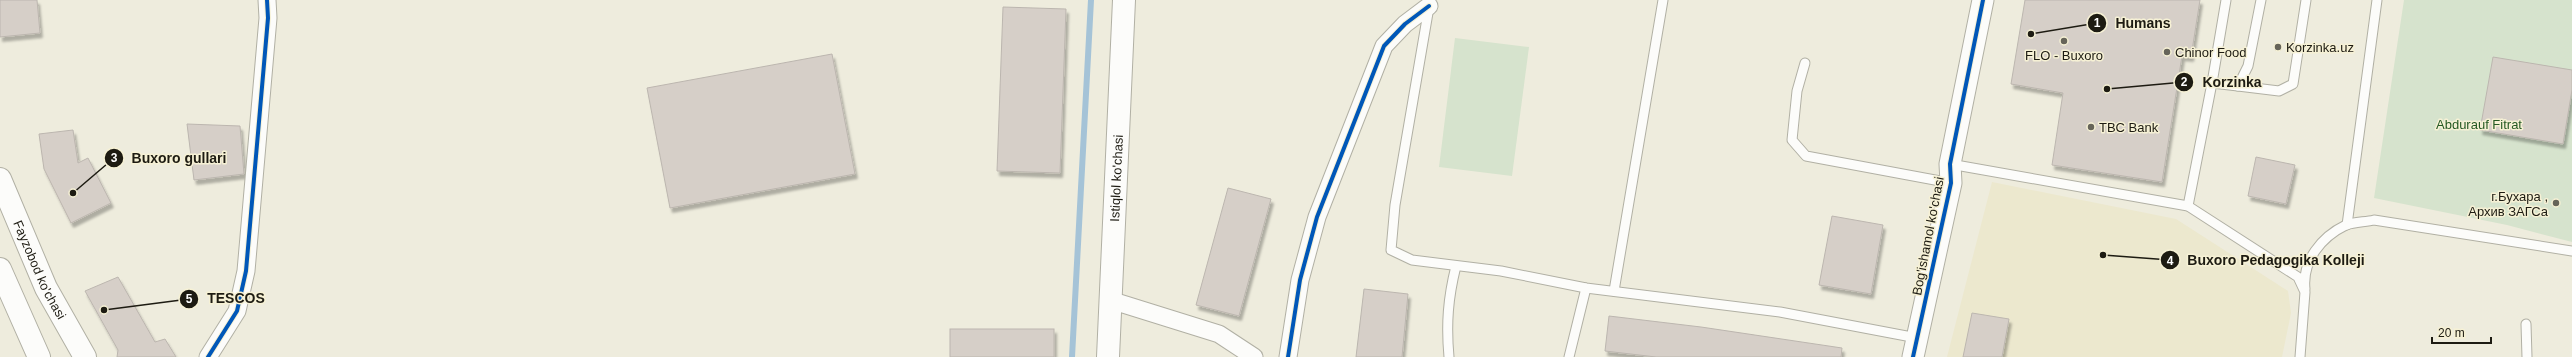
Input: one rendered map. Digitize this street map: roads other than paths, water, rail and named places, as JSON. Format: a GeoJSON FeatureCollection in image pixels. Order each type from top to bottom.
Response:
{"type":"FeatureCollection","features":[{"type":"Feature","properties":{"kind":"main road","name":"Istiqlol ko'chasi"},"geometry":{"type":"LineString","coordinates":[[1108,357],[1124,0]]}},
{"type":"Feature","properties":{"kind":"main road","name":"Fayzobod ko'chasi"},"geometry":{"type":"LineString","coordinates":[[0,179],[46,288],[85,357]]}},
{"type":"Feature","properties":{"kind":"main road"},"geometry":{"type":"LineString","coordinates":[[0,269],[39,357]]}},
{"type":"Feature","properties":{"kind":"street"},"geometry":{"type":"LineString","coordinates":[[208,357],[237,311],[246,271],[268,18],[267,0]]}},
{"type":"Feature","properties":{"kind":"street","name":"Bog'ishamol ko'chasi"},"geometry":{"type":"LineString","coordinates":[[1915,347],[1951,174],[1983,0]]}},
{"type":"Feature","properties":{"kind":"street"},"geometry":{"type":"LineString","coordinates":[[1288,357],[1300,280],[1316,217],[1384,46],[1405,24],[1429,3]]}},
{"type":"Feature","properties":{"kind":"street"},"geometry":{"type":"LineString","coordinates":[[1110,300],[1219,334],[1254,357]]}},
{"type":"Feature","properties":{"kind":"lane"},"geometry":{"type":"LineString","coordinates":[[1614,291],[1663,0]]}},
{"type":"Feature","properties":{"kind":"lane"},"geometry":{"type":"LineString","coordinates":[[2188,206],[2212,83],[2226,0]]}},
{"type":"Feature","properties":{"kind":"lane"},"geometry":{"type":"LineString","coordinates":[[2238,86],[2248,66],[2261,0]]}},
{"type":"Feature","properties":{"kind":"lane"},"geometry":{"type":"LineString","coordinates":[[2212,83],[2279,91],[2293,84],[2306,0]]}},
{"type":"Feature","properties":{"kind":"lane"},"geometry":{"type":"LineString","coordinates":[[2347,225],[2377,0]]}},
{"type":"Feature","properties":{"kind":"lane"},"geometry":{"type":"LineString","coordinates":[[1429,3],[1395,205],[1391,250],[1412,260],[1501,271],[1586,288],[1780,312],[1915,347]]}},
{"type":"Feature","properties":{"kind":"lane"},"geometry":{"type":"LineString","coordinates":[[1805,63],[1797,91],[1792,140],[1806,156],[2188,206],[2298,277],[2305,292]]}},
{"type":"Feature","properties":{"kind":"lane"},"geometry":{"type":"LineString","coordinates":[[2300,357],[2306,270],[2315,248],[2347,225],[2374,220],[2572,251]]}},
{"type":"Feature","properties":{"kind":"lane"},"geometry":{"type":"LineString","coordinates":[[1449,357],[1446,325],[1448,296],[1456,266]]}},
{"type":"Feature","properties":{"kind":"lane"},"geometry":{"type":"LineString","coordinates":[[1569,357],[1586,288]]}},
{"type":"Feature","properties":{"kind":"lane"},"geometry":{"type":"LineString","coordinates":[[2526,324],[2527,357]]}},
{"type":"Feature","properties":{"kind":"waterway"},"geometry":{"type":"LineString","coordinates":[[1072,357],[1091,0]]}},
{"type":"Feature","properties":{"kind":"place","name":"Humans"},"geometry":{"type":"Point","coordinates":[2031,34]}},
{"type":"Feature","properties":{"kind":"place","name":"FLO - Buxoro"},"geometry":{"type":"Point","coordinates":[2064,41]}},
{"type":"Feature","properties":{"kind":"place","name":"Korzinka.uz"},"geometry":{"type":"Point","coordinates":[2278,47]}},
{"type":"Feature","properties":{"kind":"place","name":"Chinor Food"},"geometry":{"type":"Point","coordinates":[2167,52]}},
{"type":"Feature","properties":{"kind":"place","name":"Korzinka"},"geometry":{"type":"Point","coordinates":[2107,89]}},
{"type":"Feature","properties":{"kind":"place","name":"TBC Bank"},"geometry":{"type":"Point","coordinates":[2091,127]}},
{"type":"Feature","properties":{"kind":"place","name":"Buxoro gullari"},"geometry":{"type":"Point","coordinates":[73,193]}},
{"type":"Feature","properties":{"kind":"place","name":"г.Бухара , Архив ЗАГСа"},"geometry":{"type":"Point","coordinates":[2556,203]}},
{"type":"Feature","properties":{"kind":"place","name":"Buxoro Pedagogika Kolleji"},"geometry":{"type":"Point","coordinates":[2103,255]}},
{"type":"Feature","properties":{"kind":"place","name":"TESCOS"},"geometry":{"type":"Point","coordinates":[104,310]}},
{"type":"Feature","properties":{"kind":"park label","name":"Abdurauf Fitrat"},"geometry":{"type":"Point","coordinates":[2479,124]}}]}
